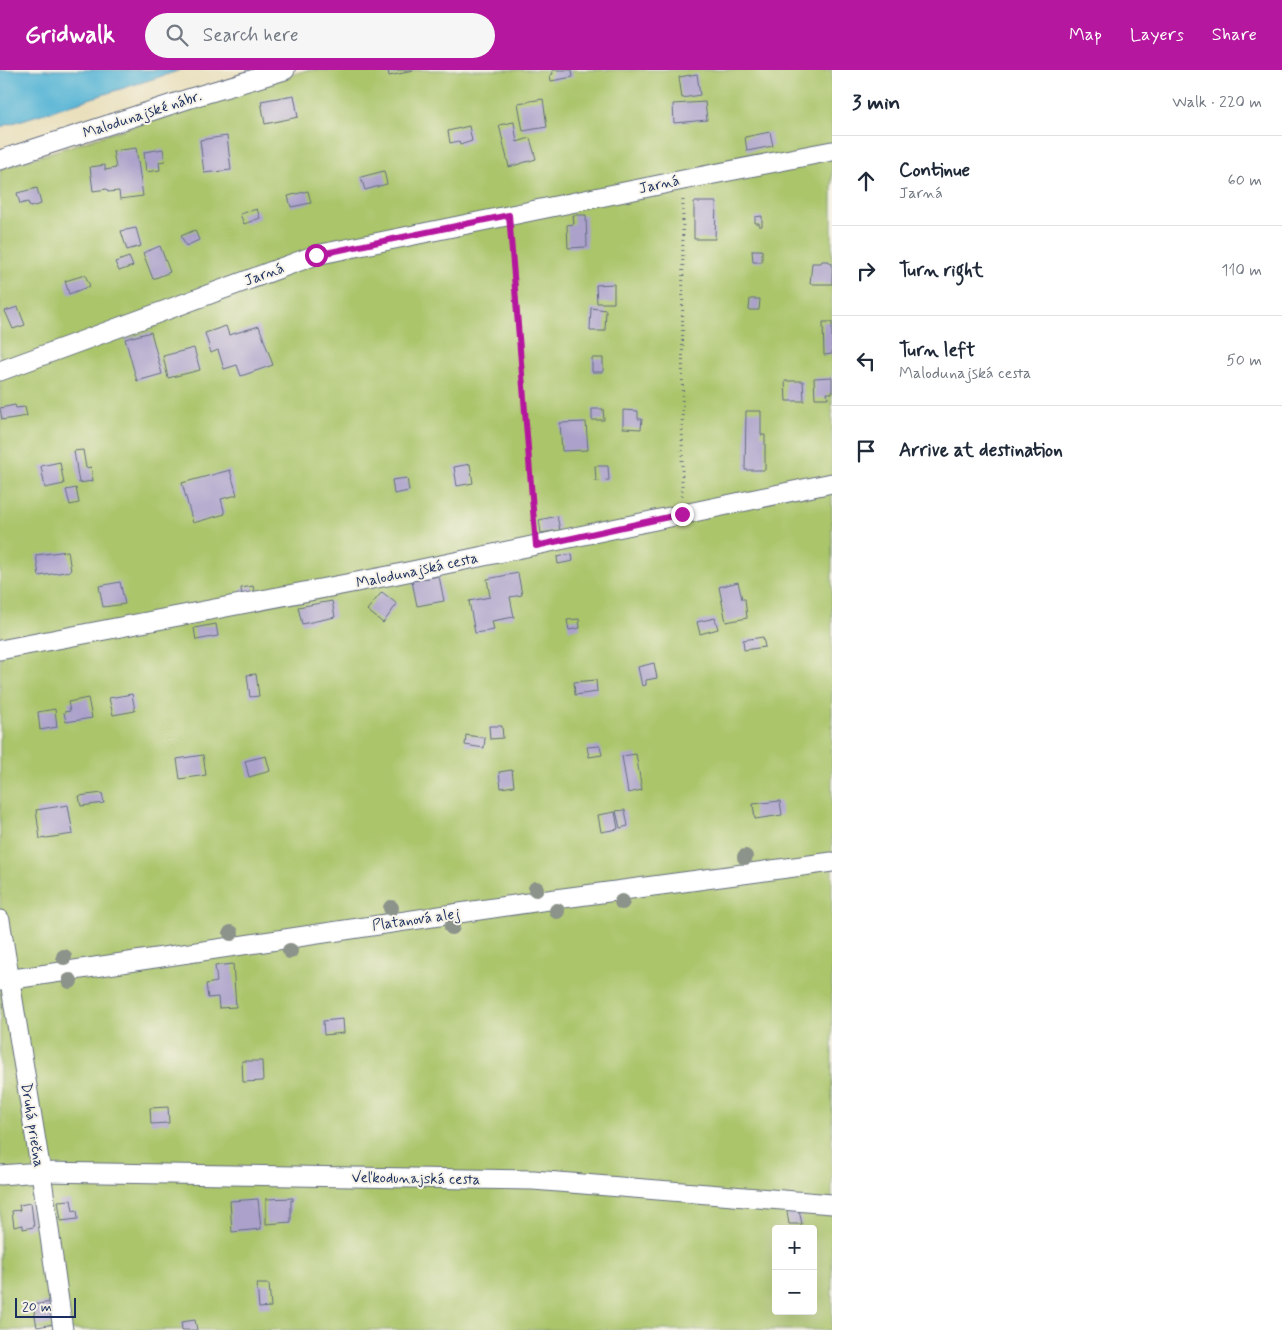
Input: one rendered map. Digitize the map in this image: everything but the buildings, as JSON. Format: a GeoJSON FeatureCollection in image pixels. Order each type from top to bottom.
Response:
{"type":"FeatureCollection","features":[{"type":"Feature","properties":{"kind":"street","name":"Malodunajské nábr."},"geometry":{"type":"LineString","coordinates":[[0,160],[194,97],[286,70]]}},
{"type":"Feature","properties":{"kind":"street","name":"Jarná"},"geometry":{"type":"LineString","coordinates":[[0,371],[316,255],[832,151]]}},
{"type":"Feature","properties":{"kind":"street","name":"Malodunajská cesta"},"geometry":{"type":"LineString","coordinates":[[0,650],[388,576],[832,483]]}},
{"type":"Feature","properties":{"kind":"street","name":"Platanová alej"},"geometry":{"type":"LineString","coordinates":[[5,980],[531,902],[832,862]]}},
{"type":"Feature","properties":{"kind":"street","name":"Druhá priečna"},"geometry":{"type":"LineString","coordinates":[[0,920],[5,980],[41,1172],[63,1330]]}},
{"type":"Feature","properties":{"kind":"street","name":"Veľkodunajská cesta"},"geometry":{"type":"LineString","coordinates":[[0,1175],[41,1172],[533,1180],[832,1204]]}},
{"type":"Feature","properties":{"kind":"path"},"geometry":{"type":"LineString","coordinates":[[682,514],[683,180]]}},
{"type":"Feature","properties":{"kind":"path"},"geometry":{"type":"LineString","coordinates":[[509,215],[536,546]]}},
{"type":"Feature","properties":{"kind":"green space"},"geometry":{"type":"Polygon","coordinates":[[[307,70],[832,70],[832,1330],[0,1330],[0,169],[307,70]]]}},
{"type":"Feature","properties":{"kind":"water"},"geometry":{"type":"Polygon","coordinates":[[[0,70],[181,70],[0,127],[0,70]]]}},
{"type":"Feature","properties":{"kind":"route"},"geometry":{"type":"LineString","coordinates":[[316,255],[509,215],[536,546],[682,514]]}}]}
